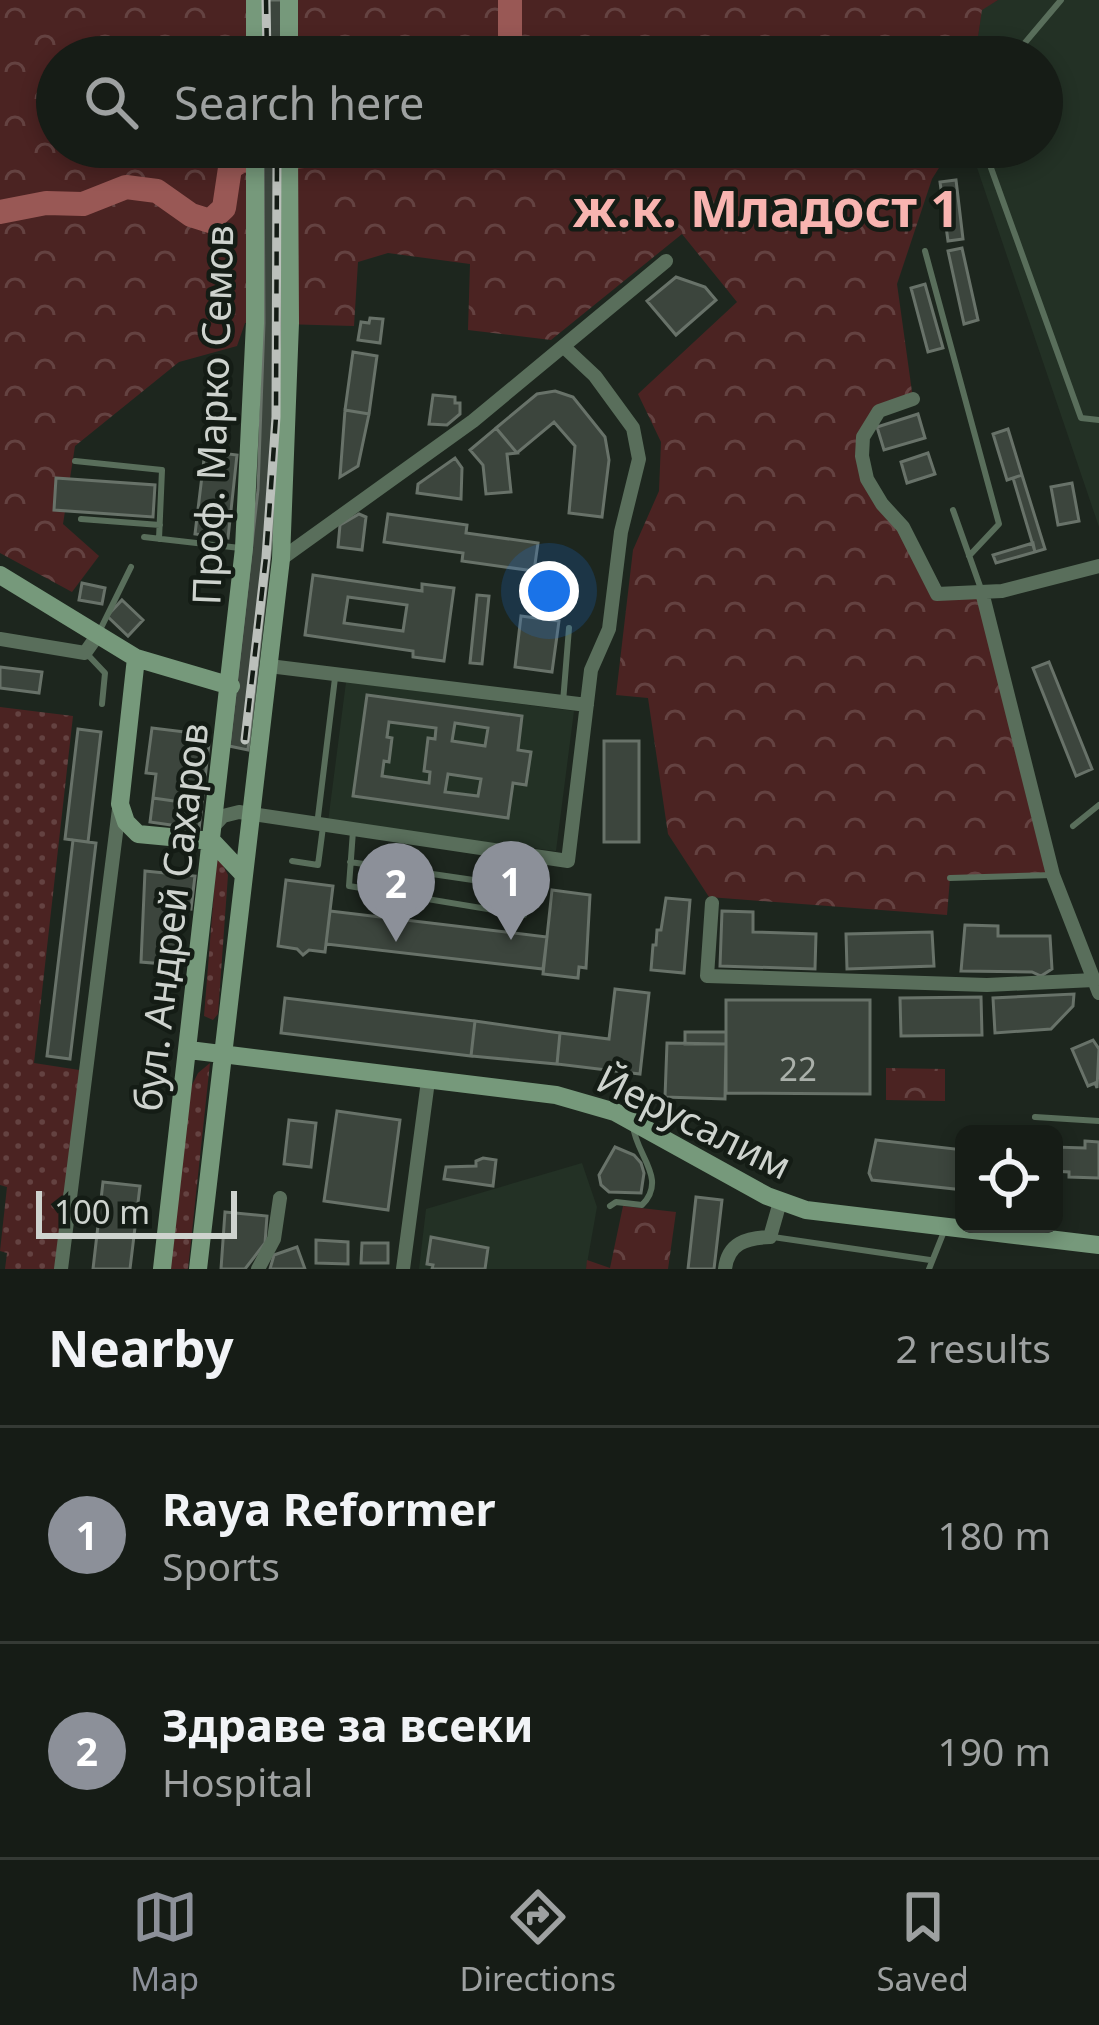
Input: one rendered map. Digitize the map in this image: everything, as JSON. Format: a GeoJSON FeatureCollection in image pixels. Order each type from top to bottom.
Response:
{"type":"FeatureCollection","features":[{"type":"Feature","properties":{"kind":"main road"},"geometry":{"type":"LineString","coordinates":[[254,0],[255,36]]}},
{"type":"Feature","properties":{"kind":"main road"},"geometry":{"type":"LineString","coordinates":[[289,0],[289,36]]}},
{"type":"Feature","properties":{"kind":"main road","name":"Проф. Марко Семов"},"geometry":{"type":"LineString","coordinates":[[231,686],[244,548],[255,323],[255,168]]}},
{"type":"Feature","properties":{"kind":"main road","name":"Проф. Марко Семов"},"geometry":{"type":"LineString","coordinates":[[268,666],[281,559],[290,168]]}},
{"type":"Feature","properties":{"kind":"main road","name":"бул. Андрей Сахаров"},"geometry":{"type":"LineString","coordinates":[[0,575],[91,644],[231,686],[209,836],[162,1269]]}},
{"type":"Feature","properties":{"kind":"main road"},"geometry":{"type":"LineString","coordinates":[[136,658],[120,804],[126,822],[138,834],[209,836],[244,875]]}},
{"type":"Feature","properties":{"kind":"main road","name":"бул. Андрей Сахаров"},"geometry":{"type":"LineString","coordinates":[[198,1269],[268,666]]}},
{"type":"Feature","properties":{"kind":"main road","name":"Йерусалим"},"geometry":{"type":"LineString","coordinates":[[189,1050],[556,1095],[633,1121],[780,1202],[847,1217],[1099,1245]]}},
{"type":"Feature","properties":{"kind":"street"},"geometry":{"type":"LineString","coordinates":[[281,559],[473,421],[665,261]]}},
{"type":"Feature","properties":{"kind":"street"},"geometry":{"type":"LineString","coordinates":[[209,836],[230,814],[251,814],[568,861],[591,670],[609,629],[621,532],[640,459],[633,428],[596,376],[564,347]]}},
{"type":"Feature","properties":{"kind":"street"},"geometry":{"type":"LineString","coordinates":[[913,399],[879,411],[863,436],[862,456],[867,478],[903,526],[937,594],[1002,591],[1099,566]]}},
{"type":"Feature","properties":{"kind":"street"},"geometry":{"type":"LineString","coordinates":[[712,903],[707,976],[1096,987],[1053,875],[982,592]]}},
{"type":"Feature","properties":{"kind":"street"},"geometry":{"type":"LineString","coordinates":[[0,639],[91,644]]}},
{"type":"Feature","properties":{"kind":"street"},"geometry":{"type":"LineString","coordinates":[[268,666],[587,705]]}},
{"type":"Feature","properties":{"kind":"street"},"geometry":{"type":"LineString","coordinates":[[61,1269],[120,804]]}},
{"type":"Feature","properties":{"kind":"street"},"geometry":{"type":"LineString","coordinates":[[403,1269],[428,1081]]}},
{"type":"Feature","properties":{"kind":"street"},"geometry":{"type":"LineString","coordinates":[[258,1269],[274,1239],[280,1198]]}},
{"type":"Feature","properties":{"kind":"street"},"geometry":{"type":"LineString","coordinates":[[725,1269],[727,1255],[736,1245],[747,1238],[770,1237],[780,1202]]}},
{"type":"Feature","properties":{"kind":"lane"},"geometry":{"type":"LineString","coordinates":[[1030,36],[1060,0]]}},
{"type":"Feature","properties":{"kind":"lane"},"geometry":{"type":"LineString","coordinates":[[991,168],[1081,418],[1099,420]]}},
{"type":"Feature","properties":{"kind":"lane"},"geometry":{"type":"LineString","coordinates":[[926,251],[999,524],[969,556]]}},
{"type":"Feature","properties":{"kind":"lane"},"geometry":{"type":"LineString","coordinates":[[75,461],[163,470],[160,538]]}},
{"type":"Feature","properties":{"kind":"lane"},"geometry":{"type":"LineString","coordinates":[[953,510],[982,592]]}},
{"type":"Feature","properties":{"kind":"lane"},"geometry":{"type":"LineString","coordinates":[[81,518],[160,525]]}},
{"type":"Feature","properties":{"kind":"lane"},"geometry":{"type":"LineString","coordinates":[[144,537],[244,548]]}},
{"type":"Feature","properties":{"kind":"lane"},"geometry":{"type":"LineString","coordinates":[[102,704],[105,673],[91,644],[131,567]]}},
{"type":"Feature","properties":{"kind":"lane"},"geometry":{"type":"LineString","coordinates":[[563,702],[569,628]]}},
{"type":"Feature","properties":{"kind":"lane"},"geometry":{"type":"LineString","coordinates":[[292,861],[318,865],[335,674]]}},
{"type":"Feature","properties":{"kind":"lane"},"geometry":{"type":"LineString","coordinates":[[1073,826],[1099,805]]}},
{"type":"Feature","properties":{"kind":"lane"},"geometry":{"type":"LineString","coordinates":[[350,862],[528,888],[524,915],[349,886],[350,862],[352,831]]}},
{"type":"Feature","properties":{"kind":"lane"},"geometry":{"type":"LineString","coordinates":[[950,878],[1053,875]]}},
{"type":"Feature","properties":{"kind":"lane"},"geometry":{"type":"LineString","coordinates":[[1035,1117],[1099,1121]]}},
{"type":"Feature","properties":{"kind":"lane"},"geometry":{"type":"LineString","coordinates":[[610,1206],[616,1202],[642,1205],[651,1193],[653,1175],[635,1146],[633,1121]]}},
{"type":"Feature","properties":{"kind":"lane"},"geometry":{"type":"LineString","coordinates":[[770,1237],[930,1264],[945,1229]]}},
{"type":"Feature","properties":{"kind":"shaded area"},"geometry":{"type":"Polygon","coordinates":[[[998,0],[1099,0],[1099,527],[977,168],[1063,168],[1063,36],[978,36],[982,9],[998,0]]]}},
{"type":"Feature","properties":{"kind":"shaded area"},"geometry":{"type":"Polygon","coordinates":[[[346,682],[574,711],[556,851],[328,822],[346,682]]]}},
{"type":"Feature","properties":{"kind":"shaded area"},"geometry":{"type":"Polygon","coordinates":[[[582,1163],[597,1207],[586,1269],[419,1269],[426,1209],[582,1163]]]}},
{"type":"Feature","properties":{"kind":"green space"},"geometry":{"type":"Polygon","coordinates":[[[0,0],[998,0],[982,10],[978,36],[36,36],[36,168],[939,168],[897,284],[913,399],[879,411],[862,456],[937,593],[982,592],[1053,875],[950,878],[947,915],[709,897],[668,834],[648,698],[616,695],[633,550],[659,491],[661,442],[638,394],[737,302],[682,234],[551,340],[468,330],[470,264],[388,253],[358,262],[354,326],[245,323],[237,346],[179,362],[75,446],[63,524],[99,556],[72,592],[0,553],[0,0]]]}},
{"type":"Feature","properties":{"kind":"green space"},"geometry":{"type":"Polygon","coordinates":[[[0,707],[73,716],[34,1063],[86,1071],[61,1269],[5,1269],[7,1253],[0,1251],[7,1187],[0,1185],[0,707]]]}},
{"type":"Feature","properties":{"kind":"green space"},"geometry":{"type":"Polygon","coordinates":[[[217,854],[228,875],[218,1014],[213,1020],[204,1016],[217,854]]]}},
{"type":"Feature","properties":{"kind":"green space"},"geometry":{"type":"Polygon","coordinates":[[[210,1063],[188,1269],[168,1269],[191,1087],[210,1063]]]}},
{"type":"Feature","properties":{"kind":"green space"},"geometry":{"type":"Polygon","coordinates":[[[886,1068],[945,1069],[945,1101],[886,1100],[886,1068]]]}},
{"type":"Feature","properties":{"kind":"green space"},"geometry":{"type":"Polygon","coordinates":[[[623,1206],[676,1212],[668,1269],[586,1269],[587,1260],[610,1268],[623,1206]]]}},
{"type":"Feature","properties":{"kind":"building"},"geometry":{"type":"Polygon","coordinates":[[[262,0],[282,0],[282,36],[263,36],[262,0]]]}},
{"type":"Feature","properties":{"kind":"building"},"geometry":{"type":"Polygon","coordinates":[[[263,168],[283,168],[284,323],[277,491],[248,750],[229,746],[258,490],[263,168]]]}},
{"type":"Feature","properties":{"kind":"building"},"geometry":{"type":"Polygon","coordinates":[[[956,180],[963,239],[948,241],[940,182],[956,180]]]}},
{"type":"Feature","properties":{"kind":"building"},"geometry":{"type":"Polygon","coordinates":[[[962,248],[978,320],[964,324],[948,251],[962,248]]]}},
{"type":"Feature","properties":{"kind":"building"},"geometry":{"type":"Polygon","coordinates":[[[676,277],[705,287],[716,300],[676,335],[647,301],[676,277]]]}},
{"type":"Feature","properties":{"kind":"building"},"geometry":{"type":"Polygon","coordinates":[[[925,284],[943,348],[928,352],[911,288],[925,284]]]}},
{"type":"Feature","properties":{"kind":"building"},"geometry":{"type":"Polygon","coordinates":[[[370,318],[383,319],[380,343],[358,340],[361,322],[369,323],[370,318]]]}},
{"type":"Feature","properties":{"kind":"building"},"geometry":{"type":"Polygon","coordinates":[[[353,352],[377,356],[369,414],[345,410],[353,352]]]}},
{"type":"Feature","properties":{"kind":"building"},"geometry":{"type":"Polygon","coordinates":[[[555,391],[573,397],[605,437],[609,460],[602,517],[569,513],[575,446],[554,422],[517,453],[496,428],[537,394],[555,391]]]}},
{"type":"Feature","properties":{"kind":"building"},"geometry":{"type":"Polygon","coordinates":[[[433,395],[455,397],[455,403],[460,403],[460,414],[447,425],[429,424],[433,395]]]}},
{"type":"Feature","properties":{"kind":"building"},"geometry":{"type":"Polygon","coordinates":[[[345,410],[369,414],[358,466],[340,477],[345,410]]]}},
{"type":"Feature","properties":{"kind":"building"},"geometry":{"type":"Polygon","coordinates":[[[918,414],[925,438],[884,450],[877,427],[918,414]]]}},
{"type":"Feature","properties":{"kind":"building"},"geometry":{"type":"Polygon","coordinates":[[[496,428],[517,453],[507,454],[511,492],[486,494],[483,465],[470,450],[496,428]]]}},
{"type":"Feature","properties":{"kind":"building"},"geometry":{"type":"Polygon","coordinates":[[[1008,429],[1022,475],[1007,480],[993,434],[1008,429]]]}},
{"type":"Feature","properties":{"kind":"building"},"geometry":{"type":"Polygon","coordinates":[[[205,451],[237,455],[228,538],[195,534],[205,451]]]}},
{"type":"Feature","properties":{"kind":"building"},"geometry":{"type":"Polygon","coordinates":[[[928,453],[935,474],[907,483],[901,462],[928,453]]]}},
{"type":"Feature","properties":{"kind":"building"},"geometry":{"type":"Polygon","coordinates":[[[455,458],[462,468],[461,499],[417,493],[418,484],[455,458]]]}},
{"type":"Feature","properties":{"kind":"building"},"geometry":{"type":"Polygon","coordinates":[[[1022,475],[1045,549],[1035,552],[1013,478],[1022,475]]]}},
{"type":"Feature","properties":{"kind":"building"},"geometry":{"type":"Polygon","coordinates":[[[56,478],[155,485],[153,517],[54,510],[56,478]]]}},
{"type":"Feature","properties":{"kind":"building"},"geometry":{"type":"Polygon","coordinates":[[[1072,483],[1079,521],[1058,525],[1051,487],[1072,483]]]}},
{"type":"Feature","properties":{"kind":"building"},"geometry":{"type":"Polygon","coordinates":[[[359,514],[366,517],[362,550],[338,547],[340,525],[359,514]]]}},
{"type":"Feature","properties":{"kind":"building"},"geometry":{"type":"Polygon","coordinates":[[[388,514],[467,525],[466,533],[538,543],[534,571],[462,561],[463,553],[384,542],[388,514]]]}},
{"type":"Feature","properties":{"kind":"building"},"geometry":{"type":"Polygon","coordinates":[[[1033,543],[1035,552],[996,563],[993,555],[1033,543]]]}},
{"type":"Feature","properties":{"kind":"building"},"geometry":{"type":"Polygon","coordinates":[[[313,575],[422,591],[422,584],[454,588],[444,661],[413,657],[413,651],[305,635],[313,575]],[[348,597],[344,623],[403,631],[407,605],[348,597]]]}},
{"type":"Feature","properties":{"kind":"building"},"geometry":{"type":"Polygon","coordinates":[[[82,583],[105,588],[102,604],[79,600],[82,583]]]}},
{"type":"Feature","properties":{"kind":"building"},"geometry":{"type":"Polygon","coordinates":[[[477,595],[489,596],[482,664],[470,663],[477,595]]]}},
{"type":"Feature","properties":{"kind":"building"},"geometry":{"type":"Polygon","coordinates":[[[122,600],[143,620],[128,636],[107,616],[122,600]]]}},
{"type":"Feature","properties":{"kind":"building"},"geometry":{"type":"Polygon","coordinates":[[[521,616],[559,621],[552,672],[515,667],[521,616]]]}},
{"type":"Feature","properties":{"kind":"building"},"geometry":{"type":"Polygon","coordinates":[[[1049,662],[1092,769],[1076,776],[1033,668],[1049,662]]]}},
{"type":"Feature","properties":{"kind":"building"},"geometry":{"type":"Polygon","coordinates":[[[0,667],[42,672],[39,693],[0,688],[0,667]]]}},
{"type":"Feature","properties":{"kind":"building"},"geometry":{"type":"Polygon","coordinates":[[[367,695],[522,716],[518,750],[531,752],[526,785],[513,783],[508,818],[353,796],[367,695]],[[389,722],[387,737],[392,738],[389,762],[384,761],[382,776],[429,783],[430,772],[424,771],[428,738],[435,739],[436,728],[389,722]],[[455,723],[452,741],[485,746],[488,728],[455,723]],[[448,774],[445,792],[478,796],[481,779],[448,774]]]}},
{"type":"Feature","properties":{"kind":"building"},"geometry":{"type":"Polygon","coordinates":[[[152,728],[210,735],[202,805],[153,798],[156,774],[146,773],[152,728]]]}},
{"type":"Feature","properties":{"kind":"building"},"geometry":{"type":"Polygon","coordinates":[[[78,729],[101,732],[88,842],[65,839],[78,729]]]}},
{"type":"Feature","properties":{"kind":"building"},"geometry":{"type":"Polygon","coordinates":[[[604,741],[639,741],[639,842],[604,842],[604,741]]]}},
{"type":"Feature","properties":{"kind":"building"},"geometry":{"type":"Polygon","coordinates":[[[153,798],[202,805],[199,829],[150,822],[153,798]]]}},
{"type":"Feature","properties":{"kind":"building"},"geometry":{"type":"Polygon","coordinates":[[[73,840],[96,843],[70,1059],[47,1056],[73,840]]]}},
{"type":"Feature","properties":{"kind":"building"},"geometry":{"type":"Polygon","coordinates":[[[145,871],[195,876],[191,909],[173,907],[172,915],[178,916],[178,965],[141,962],[145,871]]]}},
{"type":"Feature","properties":{"kind":"building"},"geometry":{"type":"Polygon","coordinates":[[[286,880],[333,886],[325,952],[309,950],[303,955],[297,949],[278,946],[286,880]]]}},
{"type":"Feature","properties":{"kind":"building"},"geometry":{"type":"Polygon","coordinates":[[[552,890],[590,895],[586,968],[579,967],[578,978],[543,974],[552,890]]]}},
{"type":"Feature","properties":{"kind":"building"},"geometry":{"type":"Polygon","coordinates":[[[666,898],[690,900],[684,973],[651,970],[666,898]]]}},
{"type":"Feature","properties":{"kind":"building"},"geometry":{"type":"Polygon","coordinates":[[[330,911],[547,937],[543,969],[326,944],[330,911]]]}},
{"type":"Feature","properties":{"kind":"building"},"geometry":{"type":"Polygon","coordinates":[[[722,911],[753,912],[753,932],[816,934],[815,969],[720,966],[722,911]]]}},
{"type":"Feature","properties":{"kind":"building"},"geometry":{"type":"Polygon","coordinates":[[[965,925],[998,926],[998,936],[1050,936],[1052,969],[1041,976],[961,971],[965,925]]]}},
{"type":"Feature","properties":{"kind":"building"},"geometry":{"type":"Polygon","coordinates":[[[932,932],[934,966],[847,969],[846,934],[932,932]]]}},
{"type":"Feature","properties":{"kind":"building"},"geometry":{"type":"Polygon","coordinates":[[[615,989],[649,993],[640,1074],[557,1064],[560,1033],[609,1039],[615,989]]]}},
{"type":"Feature","properties":{"kind":"building"},"geometry":{"type":"Polygon","coordinates":[[[1074,994],[1073,1006],[1051,1029],[995,1033],[993,998],[1074,994]]]}},
{"type":"Feature","properties":{"kind":"building"},"geometry":{"type":"Polygon","coordinates":[[[981,997],[982,1035],[901,1036],[900,998],[981,997]]]}},
{"type":"Feature","properties":{"kind":"building"},"geometry":{"type":"Polygon","coordinates":[[[285,998],[475,1021],[471,1056],[281,1033],[285,998]]]}},
{"type":"Feature","properties":{"kind":"building"},"geometry":{"type":"Polygon","coordinates":[[[726,1000],[870,1000],[870,1094],[726,1093],[726,1000]]]}},
{"type":"Feature","properties":{"kind":"building"},"geometry":{"type":"Polygon","coordinates":[[[475,1021],[560,1033],[557,1064],[471,1056],[475,1021]]]}},
{"type":"Feature","properties":{"kind":"building"},"geometry":{"type":"Polygon","coordinates":[[[685,1032],[726,1032],[726,1044],[685,1044],[685,1032]]]}},
{"type":"Feature","properties":{"kind":"building"},"geometry":{"type":"Polygon","coordinates":[[[1093,1040],[1099,1049],[1097,1088],[1095,1083],[1088,1086],[1072,1049],[1093,1040]]]}},
{"type":"Feature","properties":{"kind":"building"},"geometry":{"type":"Polygon","coordinates":[[[667,1043],[726,1044],[725,1099],[665,1097],[667,1043]]]}},
{"type":"Feature","properties":{"kind":"building"},"geometry":{"type":"Polygon","coordinates":[[[337,1111],[400,1120],[388,1210],[324,1201],[337,1111]]]}},
{"type":"Feature","properties":{"kind":"building"},"geometry":{"type":"Polygon","coordinates":[[[289,1120],[316,1123],[311,1167],[284,1164],[289,1120]]]}},
{"type":"Feature","properties":{"kind":"building"},"geometry":{"type":"Polygon","coordinates":[[[876,1140],[955,1149],[955,1189],[872,1180],[869,1173],[876,1140]]]}},
{"type":"Feature","properties":{"kind":"building"},"geometry":{"type":"Polygon","coordinates":[[[1085,1141],[1099,1142],[1099,1178],[1069,1177],[1069,1172],[1063,1172],[1063,1147],[1085,1148],[1085,1141]]]}},
{"type":"Feature","properties":{"kind":"building"},"geometry":{"type":"Polygon","coordinates":[[[615,1147],[641,1163],[641,1193],[609,1192],[601,1185],[599,1175],[615,1147]]]}},
{"type":"Feature","properties":{"kind":"building"},"geometry":{"type":"Polygon","coordinates":[[[483,1158],[496,1160],[493,1186],[444,1179],[446,1167],[476,1166],[483,1158]]]}},
{"type":"Feature","properties":{"kind":"building"},"geometry":{"type":"Polygon","coordinates":[[[103,1182],[140,1186],[130,1269],[93,1269],[103,1182]]]}},
{"type":"Feature","properties":{"kind":"building"},"geometry":{"type":"Polygon","coordinates":[[[696,1197],[722,1200],[714,1269],[688,1269],[696,1197]]]}},
{"type":"Feature","properties":{"kind":"building"},"geometry":{"type":"Polygon","coordinates":[[[225,1212],[267,1216],[265,1243],[245,1269],[221,1269],[225,1212]]]}},
{"type":"Feature","properties":{"kind":"building"},"geometry":{"type":"Polygon","coordinates":[[[431,1237],[488,1248],[485,1269],[432,1269],[427,1264],[431,1237]]]}},
{"type":"Feature","properties":{"kind":"building"},"geometry":{"type":"Polygon","coordinates":[[[316,1240],[348,1242],[348,1264],[316,1263],[316,1240]]]}},
{"type":"Feature","properties":{"kind":"building"},"geometry":{"type":"Polygon","coordinates":[[[362,1243],[388,1243],[388,1263],[361,1263],[362,1243]]]}},
{"type":"Feature","properties":{"kind":"building"},"geometry":{"type":"Polygon","coordinates":[[[297,1247],[305,1269],[270,1269],[274,1255],[297,1247]]]}},
{"type":"Feature","properties":{"kind":"waterway"},"geometry":{"type":"LineString","coordinates":[[510,0],[510,36]]}},
{"type":"Feature","properties":{"kind":"waterway"},"geometry":{"type":"LineString","coordinates":[[0,212],[46,203],[83,204],[126,187],[157,191],[191,215],[210,221],[224,208],[230,168]]}},
{"type":"Feature","properties":{"kind":"railway"},"geometry":{"type":"LineString","coordinates":[[266,0],[267,36]]}},
{"type":"Feature","properties":{"kind":"railway"},"geometry":{"type":"LineString","coordinates":[[245,740],[276,417],[277,168]]}},
{"type":"Feature","properties":{"kind":"place","name":"Raya Reformer"},"geometry":{"type":"Point","coordinates":[511,940]}},
{"type":"Feature","properties":{"kind":"place","name":"Здраве за всеки"},"geometry":{"type":"Point","coordinates":[396,942]}},
{"type":"Feature","properties":{"kind":"district","name":"ж.к. Младост 1"},"geometry":{"type":"Point","coordinates":[766,209]}}]}
